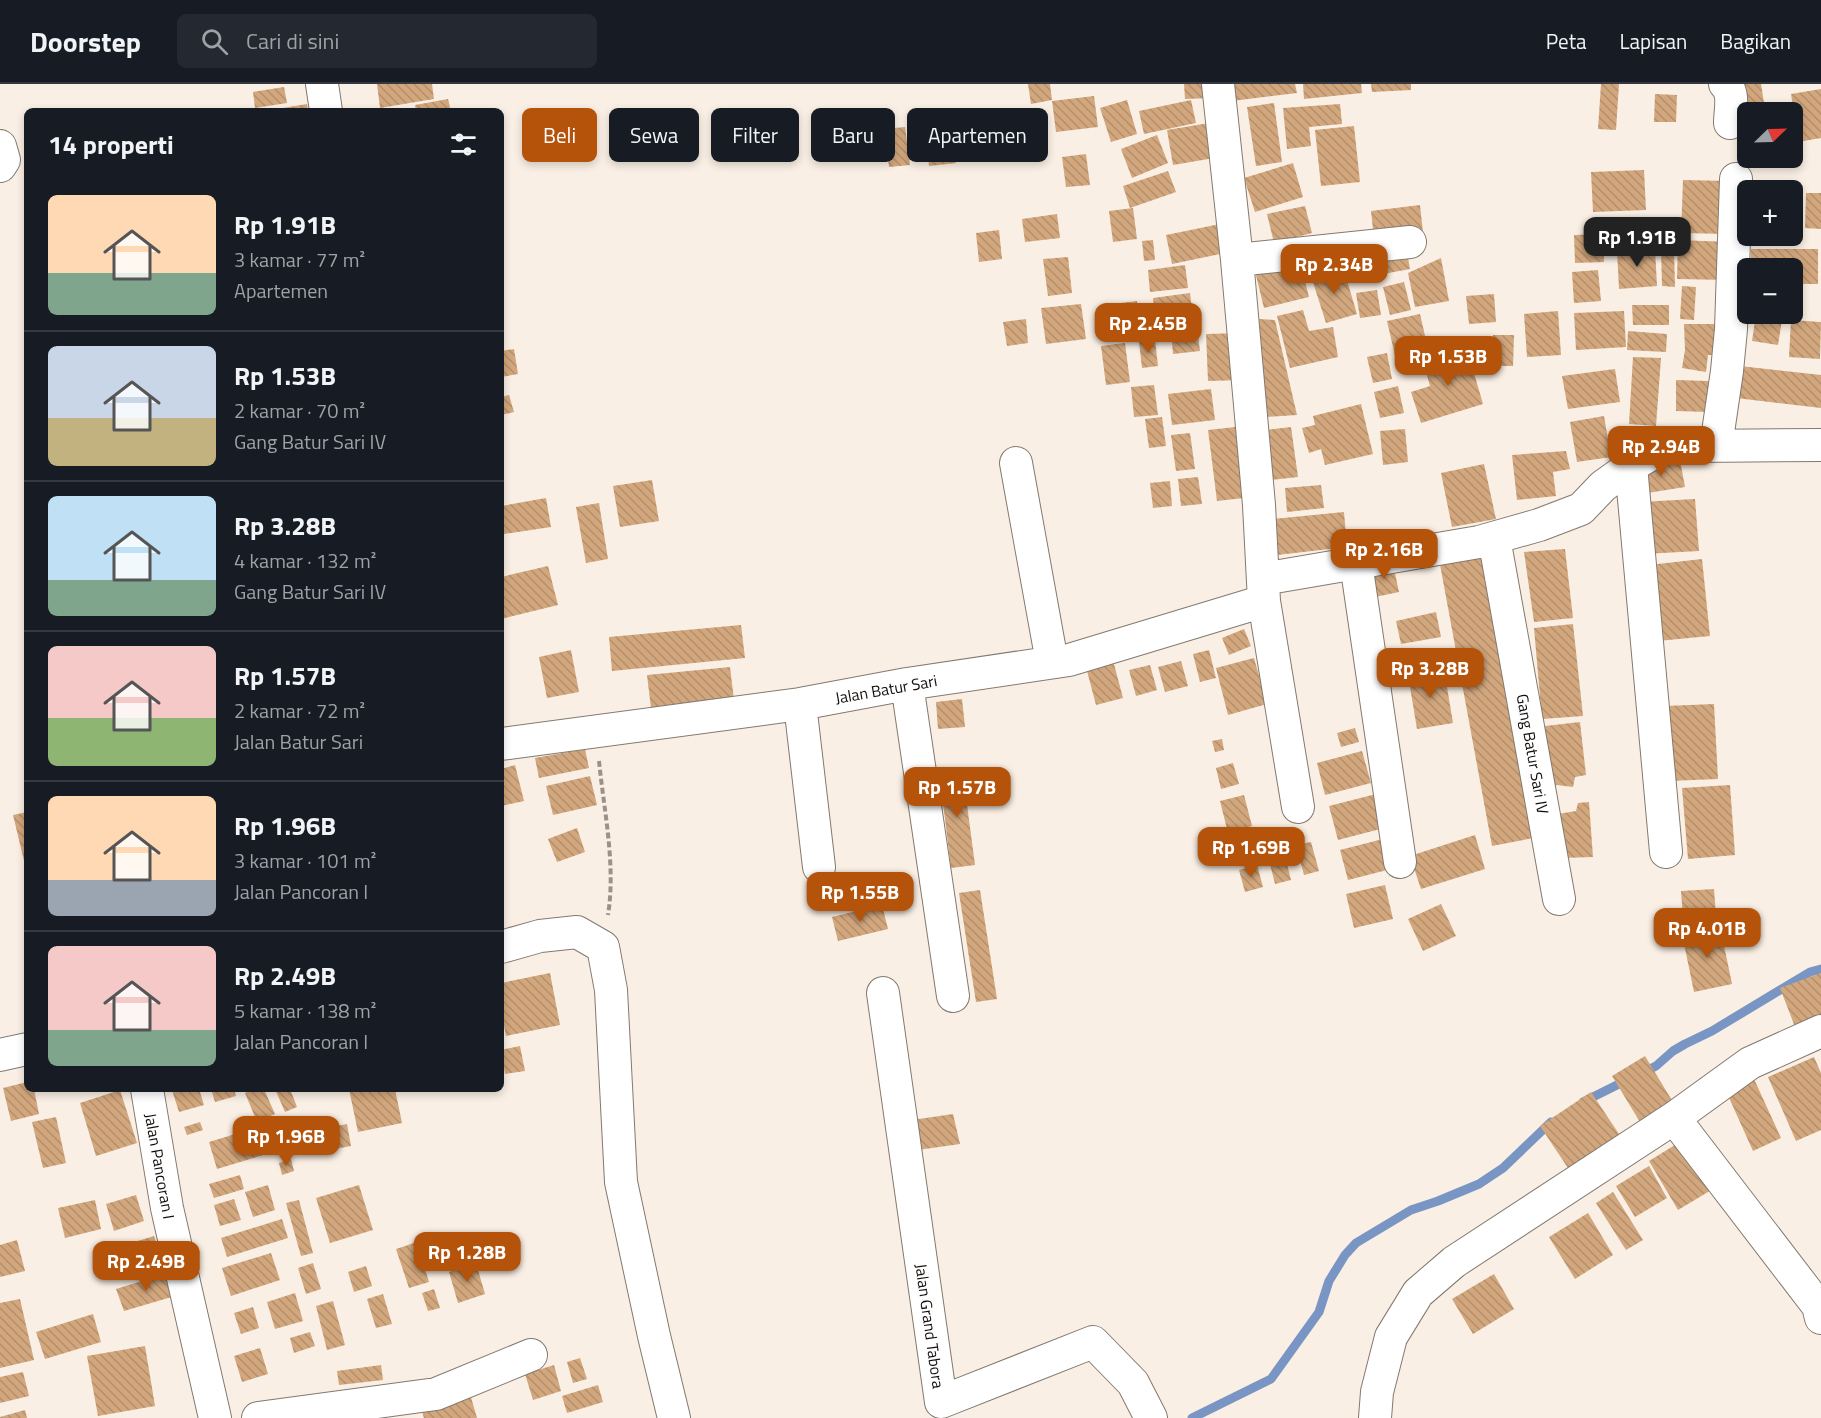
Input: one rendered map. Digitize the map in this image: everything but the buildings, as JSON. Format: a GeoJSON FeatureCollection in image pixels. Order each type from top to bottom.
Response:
{"type":"FeatureCollection","features":[{"type":"Feature","properties":{"kind":"street"},"geometry":{"type":"LineString","coordinates":[[322,84],[326,108]]}},
{"type":"Feature","properties":{"kind":"street"},"geometry":{"type":"LineString","coordinates":[[1218,84],[1237,260],[1264,590],[1299,807]]}},
{"type":"Feature","properties":{"kind":"street"},"geometry":{"type":"LineString","coordinates":[[1725,84],[1729,87],[1731,96],[1730,123]]}},
{"type":"Feature","properties":{"kind":"street"},"geometry":{"type":"LineString","coordinates":[[0,146],[4,160],[0,166]]}},
{"type":"Feature","properties":{"kind":"street"},"geometry":{"type":"LineString","coordinates":[[1716,446],[1731,329],[1736,179]]}},
{"type":"Feature","properties":{"kind":"street"},"geometry":{"type":"LineString","coordinates":[[1237,260],[1410,242]]}},
{"type":"Feature","properties":{"kind":"street","name":"Jalan Batur Sari"},"geometry":{"type":"LineString","coordinates":[[504,744],[800,704],[907,684],[1069,660],[1264,590],[1356,563],[1494,538],[1539,525],[1581,509],[1603,486],[1662,448],[1821,445]]}},
{"type":"Feature","properties":{"kind":"street"},"geometry":{"type":"LineString","coordinates":[[1017,463],[1052,662]]}},
{"type":"Feature","properties":{"kind":"street"},"geometry":{"type":"LineString","coordinates":[[1631,466],[1666,852]]}},
{"type":"Feature","properties":{"kind":"street","name":"Gang Batur Sari IV"},"geometry":{"type":"LineString","coordinates":[[1494,538],[1559,899]]}},
{"type":"Feature","properties":{"kind":"street"},"geometry":{"type":"LineString","coordinates":[[1356,563],[1400,862]]}},
{"type":"Feature","properties":{"kind":"street"},"geometry":{"type":"LineString","coordinates":[[907,684],[953,996]]}},
{"type":"Feature","properties":{"kind":"street"},"geometry":{"type":"LineString","coordinates":[[800,704],[819,867]]}},
{"type":"Feature","properties":{"kind":"street"},"geometry":{"type":"LineString","coordinates":[[504,946],[540,936],[577,932],[603,947],[611,990],[621,1182],[674,1418]]}},
{"type":"Feature","properties":{"kind":"street","name":"Jalan Grand Tabora"},"geometry":{"type":"LineString","coordinates":[[883,993],[941,1402],[1093,1342],[1133,1383],[1151,1418]]}},
{"type":"Feature","properties":{"kind":"street"},"geometry":{"type":"LineString","coordinates":[[1375,1418],[1377,1392],[1391,1337],[1418,1293],[1454,1262],[1674,1118],[1750,1063],[1821,1031]]}},
{"type":"Feature","properties":{"kind":"street"},"geometry":{"type":"LineString","coordinates":[[0,1055],[24,1050]]}},
{"type":"Feature","properties":{"kind":"street","name":"Jalan Pancoran I"},"geometry":{"type":"LineString","coordinates":[[148,1092],[167,1208],[215,1418]]}},
{"type":"Feature","properties":{"kind":"street"},"geometry":{"type":"LineString","coordinates":[[1674,1118],[1820,1310]]}},
{"type":"Feature","properties":{"kind":"street"},"geometry":{"type":"LineString","coordinates":[[258,1418],[436,1394],[531,1355]]}},
{"type":"Feature","properties":{"kind":"path"},"geometry":{"type":"LineString","coordinates":[[596,730],[610,861],[610,902],[603,947]]}},
{"type":"Feature","properties":{"kind":"waterway"},"geometry":{"type":"LineString","coordinates":[[1642,1073],[1656,1066],[1685,1044],[1712,1031],[1810,972],[1821,969]]}},
{"type":"Feature","properties":{"kind":"waterway"},"geometry":{"type":"LineString","coordinates":[[1583,1102],[1627,1080]]}},
{"type":"Feature","properties":{"kind":"waterway"},"geometry":{"type":"LineString","coordinates":[[1192,1418],[1271,1379],[1319,1312],[1329,1281],[1345,1255],[1356,1243],[1411,1210],[1479,1184],[1503,1168],[1551,1122]]}}]}
